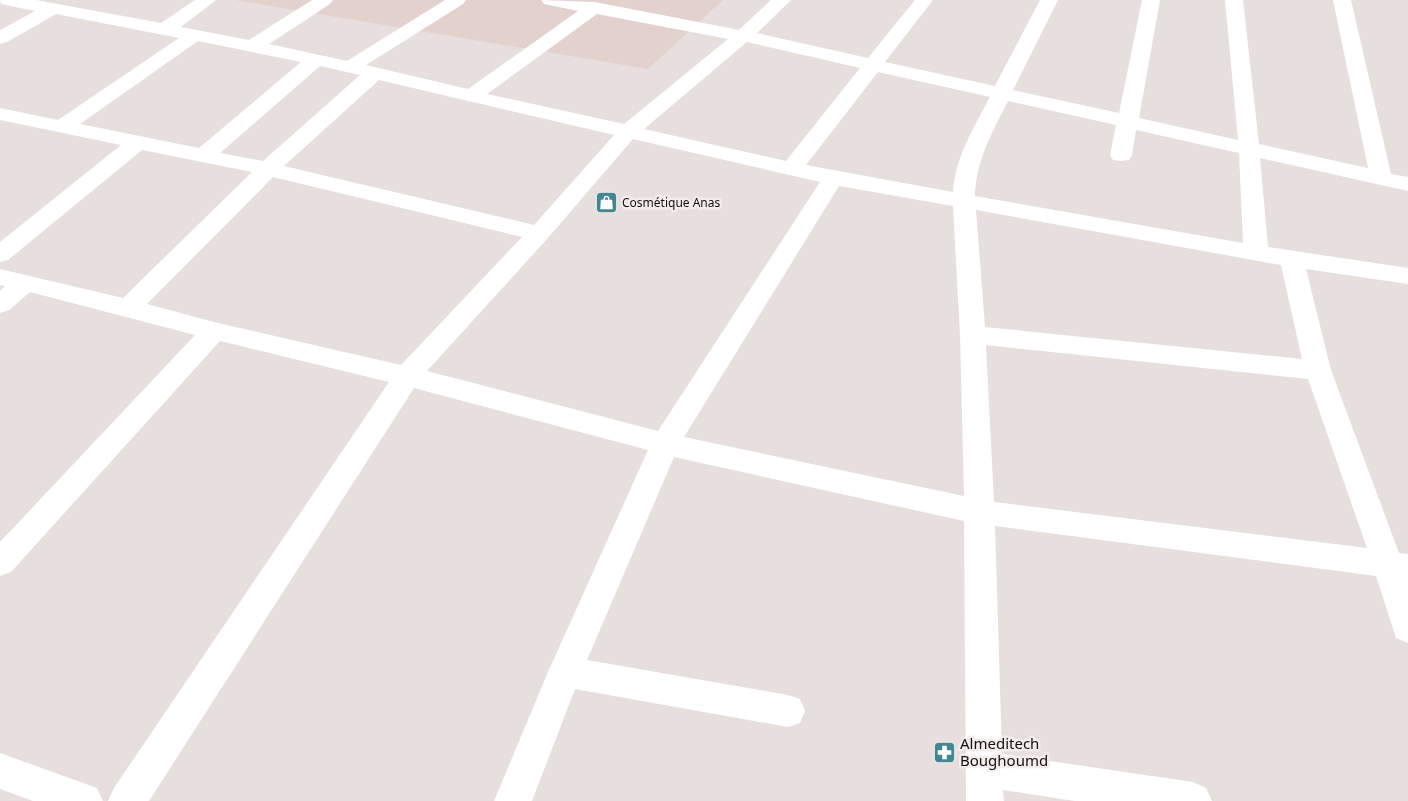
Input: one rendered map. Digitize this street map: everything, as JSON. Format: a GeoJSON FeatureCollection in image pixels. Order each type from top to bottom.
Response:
{"type":"FeatureCollection","features":[{"type":"Feature","properties":{"kind":"street"},"geometry":{"type":"LineString","coordinates":[[7,0],[195,34],[316,59],[833,178],[1256,253],[1408,276]]}},
{"type":"Feature","properties":{"kind":"street"},"geometry":{"type":"LineString","coordinates":[[0,38],[83,0]]}},
{"type":"Feature","properties":{"kind":"street"},"geometry":{"type":"LineString","coordinates":[[165,29],[208,0]]}},
{"type":"Feature","properties":{"kind":"street"},"geometry":{"type":"LineString","coordinates":[[254,46],[324,0]]}},
{"type":"Feature","properties":{"kind":"street"},"geometry":{"type":"LineString","coordinates":[[350,67],[457,0]]}},
{"type":"Feature","properties":{"kind":"street"},"geometry":{"type":"LineString","coordinates":[[551,0],[743,36],[1408,184]]}},
{"type":"Feature","properties":{"kind":"street"},"geometry":{"type":"LineString","coordinates":[[127,801],[407,376],[629,132],[743,36],[782,0]]}},
{"type":"Feature","properties":{"kind":"street"},"geometry":{"type":"LineString","coordinates":[[792,168],[924,0]]}},
{"type":"Feature","properties":{"kind":"street"},"geometry":{"type":"LineString","coordinates":[[1049,0],[1000,94],[971,156],[965,175],[964,201],[974,335],[985,785],[1193,801]]}},
{"type":"Feature","properties":{"kind":"street"},"geometry":{"type":"LineString","coordinates":[[1121,155],[1151,0]]}},
{"type":"Feature","properties":{"kind":"street"},"geometry":{"type":"LineString","coordinates":[[1234,0],[1256,253]]}},
{"type":"Feature","properties":{"kind":"street"},"geometry":{"type":"LineString","coordinates":[[1342,0],[1381,178]]}},
{"type":"Feature","properties":{"kind":"street"},"geometry":{"type":"LineString","coordinates":[[471,96],[595,7]]}},
{"type":"Feature","properties":{"kind":"street"},"geometry":{"type":"LineString","coordinates":[[63,126],[195,34]]}},
{"type":"Feature","properties":{"kind":"street"},"geometry":{"type":"LineString","coordinates":[[203,156],[316,59]]}},
{"type":"Feature","properties":{"kind":"street"},"geometry":{"type":"LineString","coordinates":[[128,308],[268,169],[376,72]]}},
{"type":"Feature","properties":{"kind":"street"},"geometry":{"type":"LineString","coordinates":[[0,131],[9,116],[63,126],[268,169],[538,234]]}},
{"type":"Feature","properties":{"kind":"street"},"geometry":{"type":"LineString","coordinates":[[0,254],[137,143]]}},
{"type":"Feature","properties":{"kind":"street"},"geometry":{"type":"LineString","coordinates":[[513,801],[565,672],[665,444],[833,178]]}},
{"type":"Feature","properties":{"kind":"street"},"geometry":{"type":"LineString","coordinates":[[1292,259],[1318,370],[1398,566],[1408,628]]}},
{"type":"Feature","properties":{"kind":"street"},"geometry":{"type":"LineString","coordinates":[[0,277],[214,331],[407,376],[665,444],[979,512],[1398,566]]}},
{"type":"Feature","properties":{"kind":"street"},"geometry":{"type":"LineString","coordinates":[[0,304],[24,283]]}},
{"type":"Feature","properties":{"kind":"street"},"geometry":{"type":"LineString","coordinates":[[0,563],[214,331]]}},
{"type":"Feature","properties":{"kind":"street"},"geometry":{"type":"LineString","coordinates":[[974,335],[1318,370]]}},
{"type":"Feature","properties":{"kind":"street"},"geometry":{"type":"LineString","coordinates":[[565,672],[788,711]]}},
{"type":"Feature","properties":{"kind":"street"},"geometry":{"type":"LineString","coordinates":[[0,771],[84,801]]}},
{"type":"Feature","properties":{"kind":"shaded area"},"geometry":{"type":"Polygon","coordinates":[[[235,0],[723,0],[648,69],[235,0]]]}},
{"type":"Feature","properties":{"kind":"place","name":"Cosmétique Anas"},"geometry":{"type":"Point","coordinates":[606,202]}},
{"type":"Feature","properties":{"kind":"place","name":"Almeditech Boughoumd"},"geometry":{"type":"Point","coordinates":[944,752]}}]}
